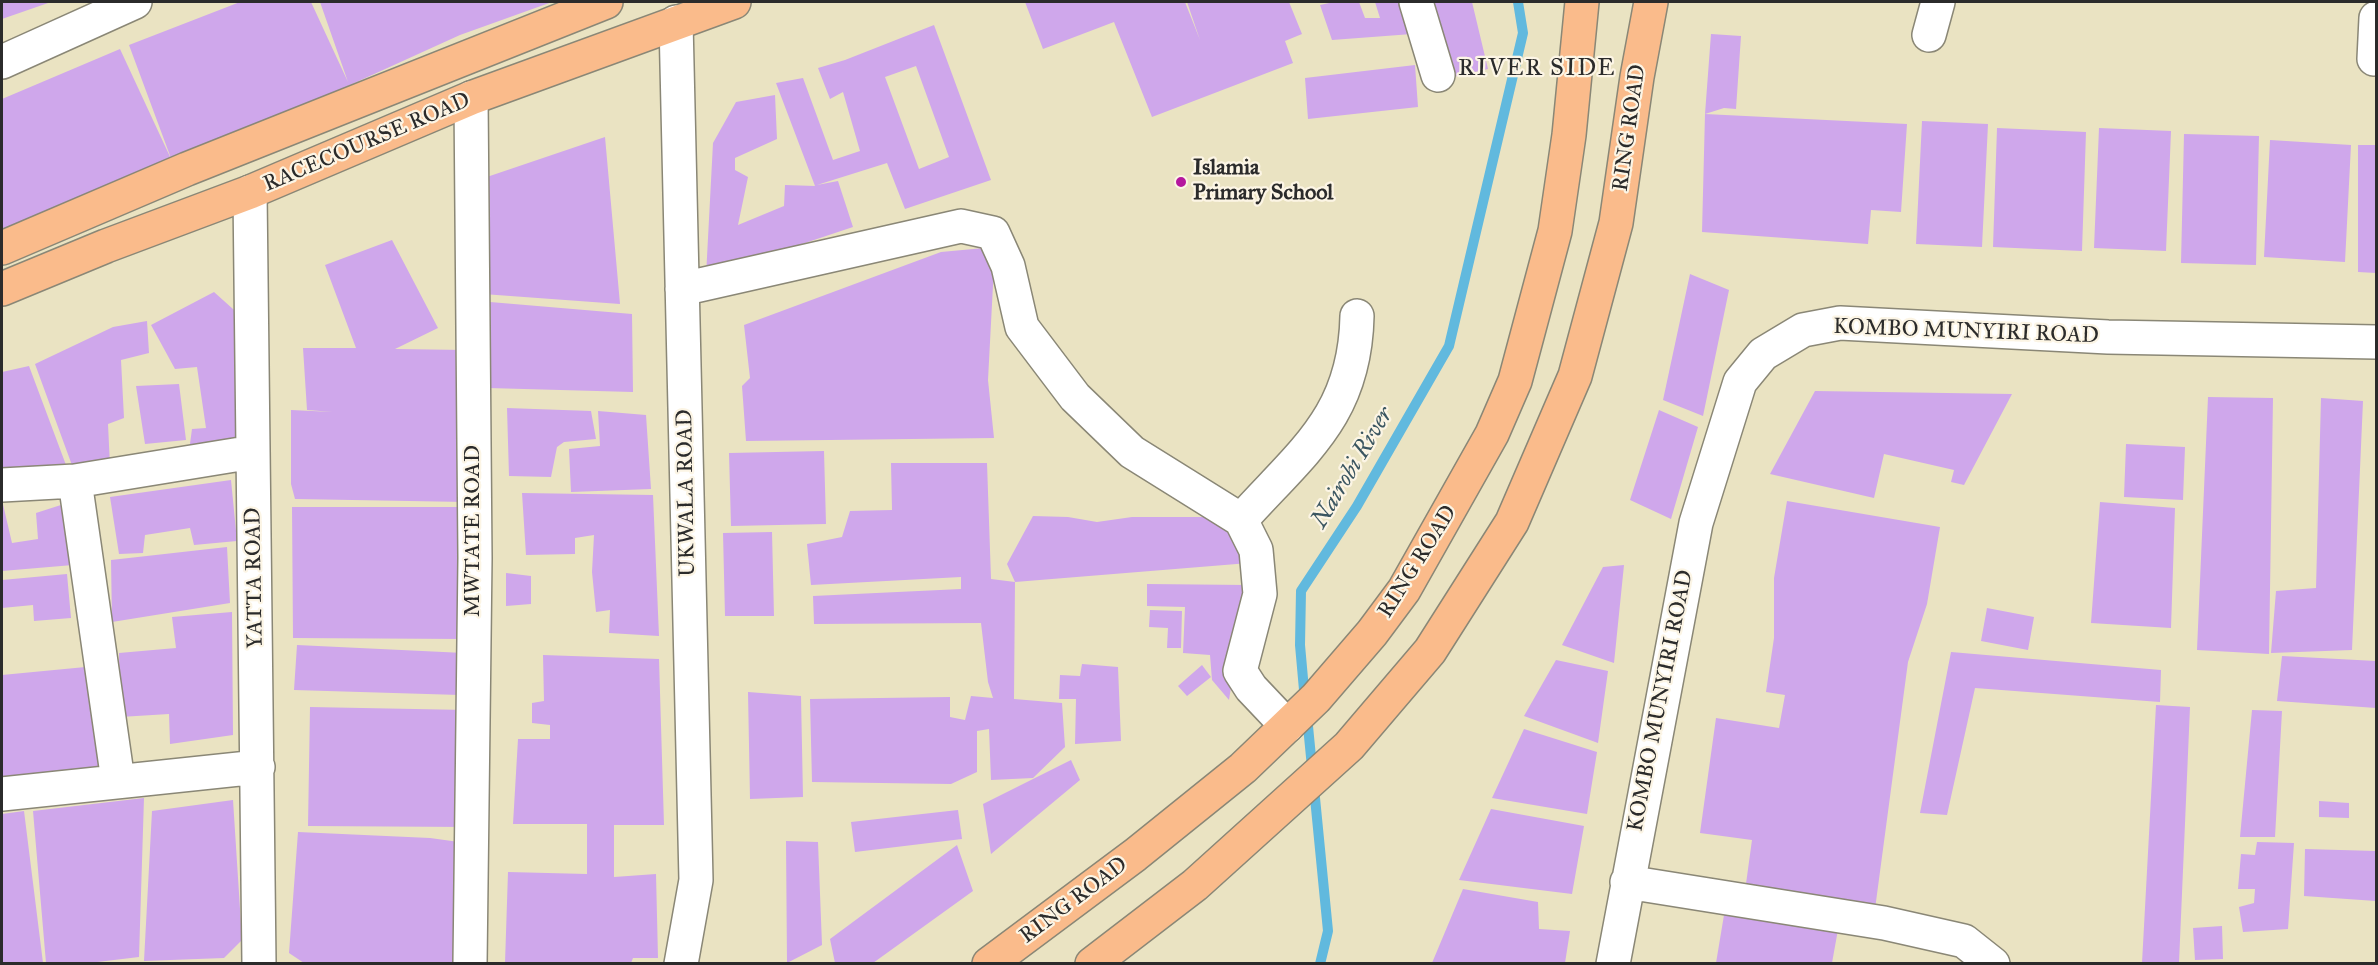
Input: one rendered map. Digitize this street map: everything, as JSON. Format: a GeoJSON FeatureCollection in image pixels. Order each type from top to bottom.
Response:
{"type":"FeatureCollection","features":[{"type":"Feature","properties":{"kind":"main road","name":"RACECOURSE ROAD"},"geometry":{"type":"LineString","coordinates":[[2,248],[187,169],[606,2]]}},
{"type":"Feature","properties":{"kind":"main road","name":"RACECOURSE ROAD"},"geometry":{"type":"LineString","coordinates":[[2,289],[106,246],[250,192],[471,98],[734,2]]}},
{"type":"Feature","properties":{"kind":"main road","name":"RING ROAD"},"geometry":{"type":"LineString","coordinates":[[989,963],[1135,855],[1243,768],[1316,698],[1372,633],[1404,590],[1487,443],[1515,381],[1555,231],[1569,135],[1582,2]]}},
{"type":"Feature","properties":{"kind":"main road","name":"RING ROAD"},"geometry":{"type":"LineString","coordinates":[[1092,963],[1195,885],[1349,746],[1430,651],[1512,522],[1575,376],[1616,223],[1637,76],[1651,2]]}},
{"type":"Feature","properties":{"kind":"street"},"geometry":{"type":"LineString","coordinates":[[2,62],[135,2]]}},
{"type":"Feature","properties":{"kind":"street"},"geometry":{"type":"LineString","coordinates":[[1416,2],[1438,75]]}},
{"type":"Feature","properties":{"kind":"street"},"geometry":{"type":"LineString","coordinates":[[1929,35],[1938,2]]}},
{"type":"Feature","properties":{"kind":"street"},"geometry":{"type":"LineString","coordinates":[[2374,59],[2376,18]]}},
{"type":"Feature","properties":{"kind":"street","name":"UKWALA ROAD"},"geometry":{"type":"LineString","coordinates":[[676,22],[696,880],[681,963]]}},
{"type":"Feature","properties":{"kind":"street","name":"MWTATE ROAD"},"geometry":{"type":"LineString","coordinates":[[470,963],[475,558],[471,98]]}},
{"type":"Feature","properties":{"kind":"street","name":"YATTA ROAD"},"geometry":{"type":"LineString","coordinates":[[250,192],[259,963]]}},
{"type":"Feature","properties":{"kind":"street"},"geometry":{"type":"LineString","coordinates":[[682,289],[961,226],[993,233],[1008,266],[1022,327],[1075,397],[1131,452],[1241,520],[1256,550],[1260,594],[1240,671],[1251,688],[1288,725]]}},
{"type":"Feature","properties":{"kind":"street"},"geometry":{"type":"LineString","coordinates":[[1241,520],[1323,430],[1341,399],[1353,363],[1357,315]]}},
{"type":"Feature","properties":{"kind":"street","name":"KOMBO MUNYIRI ROAD"},"geometry":{"type":"LineString","coordinates":[[1613,963],[1696,523],[1740,382],[1763,354],[1803,330],[1840,323],[2108,338],[2376,342]]}},
{"type":"Feature","properties":{"kind":"street"},"geometry":{"type":"LineString","coordinates":[[2,485],[75,481],[253,452]]}},
{"type":"Feature","properties":{"kind":"street"},"geometry":{"type":"LineString","coordinates":[[75,481],[118,781]]}},
{"type":"Feature","properties":{"kind":"street"},"geometry":{"type":"LineString","coordinates":[[2,794],[258,767]]}},
{"type":"Feature","properties":{"kind":"street"},"geometry":{"type":"LineString","coordinates":[[1627,882],[1884,923],[1964,941],[1993,963]]}},
{"type":"Feature","properties":{"kind":"building"},"geometry":{"type":"Polygon","coordinates":[[[2,2],[51,2],[2,19],[2,2]]]}},
{"type":"Feature","properties":{"kind":"building"},"geometry":{"type":"Polygon","coordinates":[[[240,2],[311,2],[348,82],[320,2],[552,2],[460,35],[174,165],[2,239],[2,99],[120,49],[172,161],[129,45],[240,2]]]}},
{"type":"Feature","properties":{"kind":"building"},"geometry":{"type":"Polygon","coordinates":[[[1025,2],[1185,2],[1200,40],[1187,2],[1289,2],[1302,34],[1285,41],[1293,63],[1152,117],[1114,22],[1043,49],[1025,2]]]}},
{"type":"Feature","properties":{"kind":"building"},"geometry":{"type":"Polygon","coordinates":[[[1334,2],[1359,2],[1365,18],[1380,18],[1375,2],[1411,2],[1412,34],[1332,40],[1320,5],[1334,2]]]}},
{"type":"Feature","properties":{"kind":"building"},"geometry":{"type":"Polygon","coordinates":[[[1430,2],[1472,2],[1488,69],[1448,78],[1430,2]]]}},
{"type":"Feature","properties":{"kind":"building"},"geometry":{"type":"Polygon","coordinates":[[[934,25],[991,180],[905,209],[887,163],[817,185],[838,181],[853,227],[706,276],[713,143],[736,102],[775,95],[777,139],[735,158],[735,170],[748,177],[738,225],[784,206],[785,185],[815,186],[776,83],[803,78],[833,160],[860,151],[843,92],[830,99],[818,68],[845,60],[934,25]],[[916,66],[885,77],[919,169],[949,157],[916,66]]]}},
{"type":"Feature","properties":{"kind":"building"},"geometry":{"type":"Polygon","coordinates":[[[1711,34],[1741,36],[1736,109],[1724,108],[1705,114],[1711,34]]]}},
{"type":"Feature","properties":{"kind":"building"},"geometry":{"type":"Polygon","coordinates":[[[1415,65],[1418,107],[1308,119],[1305,78],[1415,65]]]}},
{"type":"Feature","properties":{"kind":"building"},"geometry":{"type":"Polygon","coordinates":[[[1705,114],[1907,124],[1901,212],[1871,210],[1868,244],[1702,232],[1705,114]]]}},
{"type":"Feature","properties":{"kind":"building"},"geometry":{"type":"Polygon","coordinates":[[[1922,121],[1988,124],[1982,247],[1916,244],[1922,121]]]}},
{"type":"Feature","properties":{"kind":"building"},"geometry":{"type":"Polygon","coordinates":[[[1997,128],[2086,132],[2082,251],[1993,247],[1997,128]]]}},
{"type":"Feature","properties":{"kind":"building"},"geometry":{"type":"Polygon","coordinates":[[[2099,128],[2171,131],[2166,251],[2094,248],[2099,128]]]}},
{"type":"Feature","properties":{"kind":"building"},"geometry":{"type":"Polygon","coordinates":[[[2184,134],[2259,136],[2256,265],[2181,263],[2184,134]]]}},
{"type":"Feature","properties":{"kind":"building"},"geometry":{"type":"Polygon","coordinates":[[[605,137],[620,304],[483,294],[478,180],[605,137]]]}},
{"type":"Feature","properties":{"kind":"building"},"geometry":{"type":"Polygon","coordinates":[[[2270,140],[2351,145],[2345,262],[2264,257],[2270,140]]]}},
{"type":"Feature","properties":{"kind":"building"},"geometry":{"type":"Polygon","coordinates":[[[2358,145],[2376,145],[2376,273],[2358,272],[2358,145]]]}},
{"type":"Feature","properties":{"kind":"building"},"geometry":{"type":"Polygon","coordinates":[[[392,240],[438,328],[395,349],[466,350],[457,417],[469,417],[466,502],[295,499],[291,484],[291,410],[333,412],[307,410],[303,348],[356,348],[325,265],[392,240]]]}},
{"type":"Feature","properties":{"kind":"building"},"geometry":{"type":"Polygon","coordinates":[[[995,247],[988,380],[994,438],[746,441],[742,386],[750,378],[744,325],[941,252],[995,247]]]}},
{"type":"Feature","properties":{"kind":"building"},"geometry":{"type":"Polygon","coordinates":[[[1690,274],[1729,290],[1703,416],[1663,400],[1690,274]]]}},
{"type":"Feature","properties":{"kind":"building"},"geometry":{"type":"Polygon","coordinates":[[[214,292],[243,318],[237,443],[189,451],[192,429],[206,428],[197,367],[175,369],[151,325],[214,292]]]}},
{"type":"Feature","properties":{"kind":"building"},"geometry":{"type":"Polygon","coordinates":[[[490,302],[632,314],[633,392],[488,388],[490,302]]]}},
{"type":"Feature","properties":{"kind":"building"},"geometry":{"type":"Polygon","coordinates":[[[147,321],[149,353],[121,360],[124,418],[108,424],[110,466],[73,468],[35,364],[113,327],[147,321]]]}},
{"type":"Feature","properties":{"kind":"building"},"geometry":{"type":"Polygon","coordinates":[[[29,366],[66,465],[2,476],[2,372],[29,366]]]}},
{"type":"Feature","properties":{"kind":"building"},"geometry":{"type":"Polygon","coordinates":[[[179,384],[186,440],[145,444],[136,386],[179,384]]]}},
{"type":"Feature","properties":{"kind":"building"},"geometry":{"type":"Polygon","coordinates":[[[1815,391],[2012,394],[1964,485],[1951,482],[1954,470],[1884,454],[1874,498],[1770,474],[1815,391]]]}},
{"type":"Feature","properties":{"kind":"building"},"geometry":{"type":"Polygon","coordinates":[[[2208,397],[2273,398],[2269,654],[2197,650],[2208,397]]]}},
{"type":"Feature","properties":{"kind":"building"},"geometry":{"type":"Polygon","coordinates":[[[2321,398],[2363,401],[2352,650],[2271,653],[2276,591],[2316,588],[2321,398]]]}},
{"type":"Feature","properties":{"kind":"building"},"geometry":{"type":"Polygon","coordinates":[[[507,408],[591,411],[596,439],[564,442],[557,447],[551,477],[509,476],[507,408]]]}},
{"type":"Feature","properties":{"kind":"building"},"geometry":{"type":"Polygon","coordinates":[[[1659,410],[1698,427],[1671,519],[1630,500],[1659,410]]]}},
{"type":"Feature","properties":{"kind":"building"},"geometry":{"type":"Polygon","coordinates":[[[598,411],[646,415],[651,489],[571,492],[569,449],[600,446],[598,411]]]}},
{"type":"Feature","properties":{"kind":"building"},"geometry":{"type":"Polygon","coordinates":[[[2126,444],[2185,447],[2183,500],[2124,497],[2126,444]]]}},
{"type":"Feature","properties":{"kind":"building"},"geometry":{"type":"Polygon","coordinates":[[[824,451],[826,524],[731,526],[729,453],[824,451]]]}},
{"type":"Feature","properties":{"kind":"building"},"geometry":{"type":"Polygon","coordinates":[[[891,463],[987,463],[991,579],[1015,582],[1014,699],[1062,703],[1065,747],[1033,778],[991,780],[989,729],[977,731],[977,772],[951,784],[812,782],[810,699],[950,697],[950,717],[965,720],[971,696],[993,698],[988,682],[981,623],[814,624],[813,596],[961,589],[961,577],[811,585],[807,544],[842,537],[850,511],[892,510],[891,463]]]}},
{"type":"Feature","properties":{"kind":"building"},"geometry":{"type":"Polygon","coordinates":[[[231,480],[237,541],[194,545],[190,528],[145,535],[143,553],[119,554],[110,497],[231,480]]]}},
{"type":"Feature","properties":{"kind":"building"},"geometry":{"type":"Polygon","coordinates":[[[522,493],[653,495],[659,636],[609,633],[610,610],[596,612],[592,572],[594,535],[575,538],[575,554],[526,555],[522,493]]]}},
{"type":"Feature","properties":{"kind":"building"},"geometry":{"type":"Polygon","coordinates":[[[2,500],[12,543],[38,539],[36,513],[64,504],[73,565],[2,571],[2,500]]]}},
{"type":"Feature","properties":{"kind":"building"},"geometry":{"type":"Polygon","coordinates":[[[1787,501],[1940,527],[1927,604],[1908,662],[1875,909],[1745,891],[1752,840],[1700,833],[1716,718],[1779,728],[1785,695],[1766,692],[1774,638],[1774,578],[1787,501]]]}},
{"type":"Feature","properties":{"kind":"building"},"geometry":{"type":"Polygon","coordinates":[[[2100,502],[2175,508],[2171,628],[2091,623],[2100,502]]]}},
{"type":"Feature","properties":{"kind":"building"},"geometry":{"type":"Polygon","coordinates":[[[292,507],[463,507],[464,639],[293,638],[292,507]]]}},
{"type":"Feature","properties":{"kind":"building"},"geometry":{"type":"Polygon","coordinates":[[[1033,516],[1068,517],[1097,522],[1132,517],[1222,517],[1249,563],[1015,582],[1007,564],[1033,516]]]}},
{"type":"Feature","properties":{"kind":"building"},"geometry":{"type":"Polygon","coordinates":[[[772,532],[774,616],[725,616],[723,533],[772,532]]]}},
{"type":"Feature","properties":{"kind":"building"},"geometry":{"type":"Polygon","coordinates":[[[227,547],[230,603],[112,622],[111,560],[227,547]]]}},
{"type":"Feature","properties":{"kind":"building"},"geometry":{"type":"Polygon","coordinates":[[[1624,565],[1614,663],[1562,645],[1603,567],[1624,565]]]}},
{"type":"Feature","properties":{"kind":"building"},"geometry":{"type":"Polygon","coordinates":[[[506,573],[531,576],[531,604],[506,606],[506,573]]]}},
{"type":"Feature","properties":{"kind":"building"},"geometry":{"type":"Polygon","coordinates":[[[67,574],[71,618],[34,621],[33,605],[2,608],[2,580],[67,574]]]}},
{"type":"Feature","properties":{"kind":"building"},"geometry":{"type":"Polygon","coordinates":[[[1147,584],[1247,585],[1229,700],[1212,680],[1210,655],[1183,653],[1185,607],[1147,606],[1147,584]]]}},
{"type":"Feature","properties":{"kind":"building"},"geometry":{"type":"Polygon","coordinates":[[[1987,608],[2034,617],[2028,650],[1981,641],[1987,608]]]}},
{"type":"Feature","properties":{"kind":"building"},"geometry":{"type":"Polygon","coordinates":[[[1150,610],[1182,611],[1181,648],[1167,648],[1168,628],[1149,627],[1150,610]]]}},
{"type":"Feature","properties":{"kind":"building"},"geometry":{"type":"Polygon","coordinates":[[[232,612],[233,735],[170,744],[169,714],[120,717],[119,653],[176,648],[172,617],[232,612]]]}},
{"type":"Feature","properties":{"kind":"building"},"geometry":{"type":"Polygon","coordinates":[[[297,645],[464,653],[460,695],[294,690],[297,645]]]}},
{"type":"Feature","properties":{"kind":"building"},"geometry":{"type":"Polygon","coordinates":[[[1951,652],[2161,670],[2160,702],[1975,688],[1947,815],[1920,813],[1951,652]]]}},
{"type":"Feature","properties":{"kind":"building"},"geometry":{"type":"Polygon","coordinates":[[[543,655],[659,659],[664,825],[614,825],[614,877],[656,874],[658,958],[633,958],[631,963],[505,963],[508,872],[587,874],[587,824],[513,824],[518,739],[550,739],[550,725],[532,723],[532,703],[544,701],[543,655]]]}},
{"type":"Feature","properties":{"kind":"building"},"geometry":{"type":"Polygon","coordinates":[[[2282,656],[2376,661],[2376,708],[2277,701],[2282,656]]]}},
{"type":"Feature","properties":{"kind":"building"},"geometry":{"type":"Polygon","coordinates":[[[1556,660],[1608,671],[1598,743],[1524,716],[1556,660]]]}},
{"type":"Feature","properties":{"kind":"building"},"geometry":{"type":"Polygon","coordinates":[[[1082,664],[1118,667],[1121,741],[1075,744],[1076,699],[1059,699],[1060,675],[1080,676],[1082,664]]]}},
{"type":"Feature","properties":{"kind":"building"},"geometry":{"type":"Polygon","coordinates":[[[1202,665],[1211,677],[1187,696],[1178,686],[1202,665]]]}},
{"type":"Feature","properties":{"kind":"building"},"geometry":{"type":"Polygon","coordinates":[[[96,666],[111,771],[2,785],[2,675],[96,666]]]}},
{"type":"Feature","properties":{"kind":"building"},"geometry":{"type":"Polygon","coordinates":[[[748,692],[801,696],[803,797],[750,799],[748,692]]]}},
{"type":"Feature","properties":{"kind":"building"},"geometry":{"type":"Polygon","coordinates":[[[2156,705],[2190,707],[2179,963],[2142,963],[2156,705]]]}},
{"type":"Feature","properties":{"kind":"building"},"geometry":{"type":"Polygon","coordinates":[[[310,707],[467,710],[467,827],[308,826],[310,707]]]}},
{"type":"Feature","properties":{"kind":"building"},"geometry":{"type":"Polygon","coordinates":[[[2252,710],[2282,711],[2275,837],[2240,837],[2252,710]]]}},
{"type":"Feature","properties":{"kind":"building"},"geometry":{"type":"Polygon","coordinates":[[[1524,729],[1597,752],[1587,814],[1492,798],[1524,729]]]}},
{"type":"Feature","properties":{"kind":"building"},"geometry":{"type":"Polygon","coordinates":[[[1071,760],[1080,780],[991,854],[983,804],[1071,760]]]}},
{"type":"Feature","properties":{"kind":"building"},"geometry":{"type":"Polygon","coordinates":[[[144,798],[139,957],[89,963],[46,963],[33,811],[144,798]]]}},
{"type":"Feature","properties":{"kind":"building"},"geometry":{"type":"Polygon","coordinates":[[[233,800],[242,940],[224,958],[144,961],[152,811],[233,800]]]}},
{"type":"Feature","properties":{"kind":"building"},"geometry":{"type":"Polygon","coordinates":[[[2319,801],[2349,803],[2349,818],[2319,817],[2319,801]]]}},
{"type":"Feature","properties":{"kind":"building"},"geometry":{"type":"Polygon","coordinates":[[[1491,809],[1584,826],[1572,894],[1459,880],[1491,809]]]}},
{"type":"Feature","properties":{"kind":"building"},"geometry":{"type":"Polygon","coordinates":[[[958,810],[962,839],[855,852],[851,822],[958,810]]]}},
{"type":"Feature","properties":{"kind":"building"},"geometry":{"type":"Polygon","coordinates":[[[24,811],[43,963],[2,963],[2,814],[24,811]]]}},
{"type":"Feature","properties":{"kind":"building"},"geometry":{"type":"Polygon","coordinates":[[[298,832],[430,838],[459,842],[463,963],[304,963],[289,953],[298,832]]]}},
{"type":"Feature","properties":{"kind":"building"},"geometry":{"type":"Polygon","coordinates":[[[786,841],[818,842],[822,945],[787,963],[786,841]]]}},
{"type":"Feature","properties":{"kind":"building"},"geometry":{"type":"Polygon","coordinates":[[[2257,842],[2294,843],[2288,929],[2243,932],[2239,907],[2254,903],[2255,889],[2238,889],[2241,854],[2255,855],[2257,842]]]}},
{"type":"Feature","properties":{"kind":"building"},"geometry":{"type":"Polygon","coordinates":[[[957,845],[973,891],[873,963],[835,963],[830,939],[957,845]]]}},
{"type":"Feature","properties":{"kind":"building"},"geometry":{"type":"Polygon","coordinates":[[[2305,849],[2376,851],[2376,901],[2304,896],[2305,849]]]}},
{"type":"Feature","properties":{"kind":"building"},"geometry":{"type":"Polygon","coordinates":[[[1463,889],[1538,902],[1539,929],[1570,931],[1565,963],[1432,963],[1463,889]]]}},
{"type":"Feature","properties":{"kind":"building"},"geometry":{"type":"Polygon","coordinates":[[[1726,903],[1839,924],[1832,963],[1716,963],[1726,903]]]}},
{"type":"Feature","properties":{"kind":"building"},"geometry":{"type":"Polygon","coordinates":[[[2222,926],[2223,959],[2195,960],[2193,928],[2222,926]]]}},
{"type":"Feature","properties":{"kind":"waterway","name":"Nairobi River"},"geometry":{"type":"LineString","coordinates":[[1305,701],[1300,645],[1301,591],[1357,506],[1449,346],[1523,33],[1518,2]]}},
{"type":"Feature","properties":{"kind":"waterway","name":"Nairobi River"},"geometry":{"type":"LineString","coordinates":[[1307,716],[1328,931],[1320,964]]}},
{"type":"Feature","properties":{"kind":"place","name":"Islamia Primary School"},"geometry":{"type":"Point","coordinates":[1181,182]}},
{"type":"Feature","properties":{"kind":"district","name":"RIVER SIDE"},"geometry":{"type":"Point","coordinates":[1537,69]}}]}
